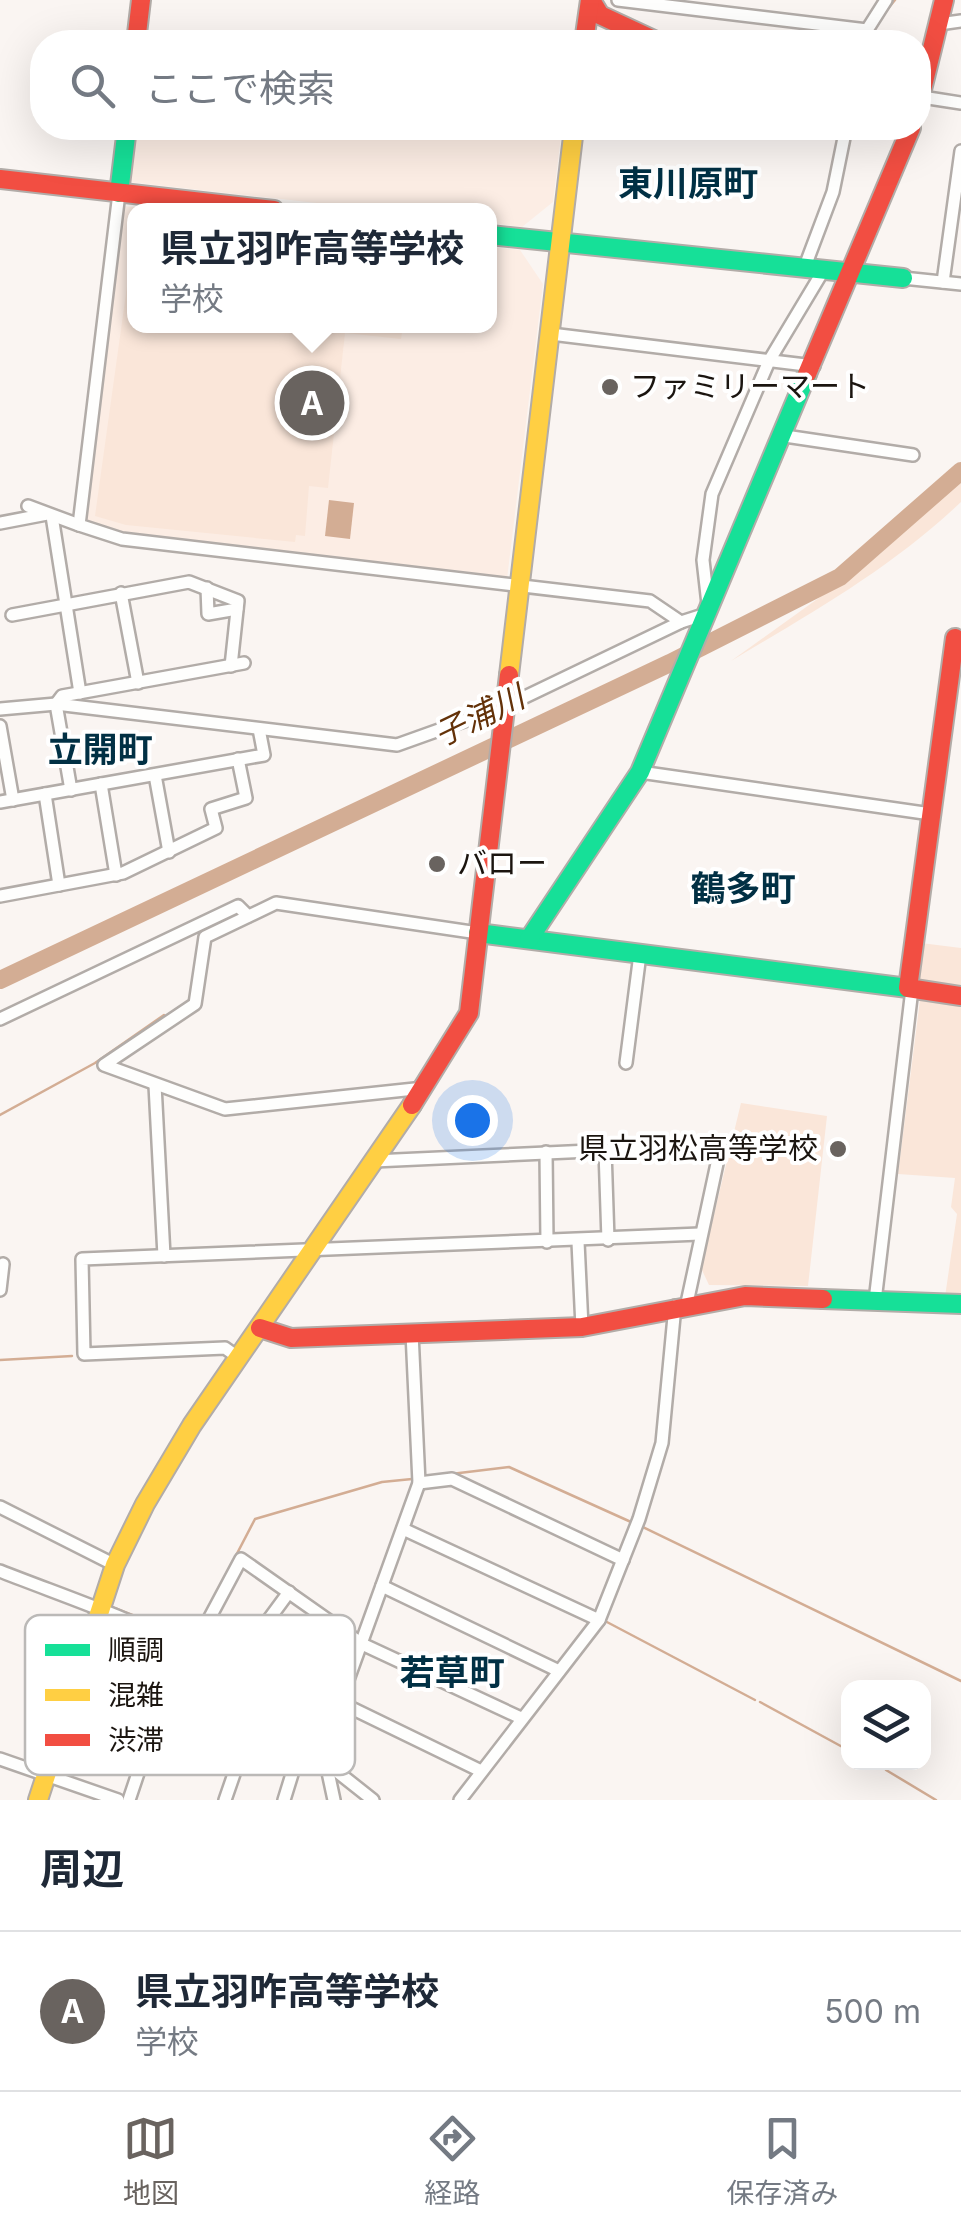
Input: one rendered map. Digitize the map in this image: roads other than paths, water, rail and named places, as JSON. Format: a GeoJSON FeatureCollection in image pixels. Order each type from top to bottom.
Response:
{"type":"FeatureCollection","features":[{"type":"Feature","properties":{"kind":"street"},"geometry":{"type":"LineString","coordinates":[[137,30],[141,0]]}},
{"type":"Feature","properties":{"kind":"street"},"geometry":{"type":"LineString","coordinates":[[586,30],[590,0]]}},
{"type":"Feature","properties":{"kind":"street"},"geometry":{"type":"LineString","coordinates":[[590,0],[600,15],[632,30]]}},
{"type":"Feature","properties":{"kind":"street"},"geometry":{"type":"LineString","coordinates":[[618,0],[824,30]]}},
{"type":"Feature","properties":{"kind":"street"},"geometry":{"type":"LineString","coordinates":[[868,30],[886,0]]}},
{"type":"Feature","properties":{"kind":"street"},"geometry":{"type":"LineString","coordinates":[[931,56],[944,0]]}},
{"type":"Feature","properties":{"kind":"street"},"geometry":{"type":"LineString","coordinates":[[939,24],[961,21]]}},
{"type":"Feature","properties":{"kind":"street"},"geometry":{"type":"LineString","coordinates":[[931,101],[961,103]]}},
{"type":"Feature","properties":{"kind":"street"},"geometry":{"type":"LineString","coordinates":[[78,525],[126,140]]}},
{"type":"Feature","properties":{"kind":"street"},"geometry":{"type":"LineString","coordinates":[[98,1615],[144,1504],[424,1088],[469,1012],[573,140]]}},
{"type":"Feature","properties":{"kind":"street"},"geometry":{"type":"LineString","coordinates":[[709,614],[702,560],[706,514],[769,361],[813,270],[844,140]]}},
{"type":"Feature","properties":{"kind":"street"},"geometry":{"type":"LineString","coordinates":[[529,939],[640,772],[785,436],[906,140]]}},
{"type":"Feature","properties":{"kind":"street"},"geometry":{"type":"LineString","coordinates":[[944,282],[961,150]]}},
{"type":"Feature","properties":{"kind":"street"},"geometry":{"type":"LineString","coordinates":[[0,179],[210,203]]}},
{"type":"Feature","properties":{"kind":"street"},"geometry":{"type":"LineString","coordinates":[[497,236],[961,284]]}},
{"type":"Feature","properties":{"kind":"street"},"geometry":{"type":"LineString","coordinates":[[551,334],[814,366]]}},
{"type":"Feature","properties":{"kind":"street"},"geometry":{"type":"LineString","coordinates":[[785,436],[913,455]]}},
{"type":"Feature","properties":{"kind":"street"},"geometry":{"type":"LineString","coordinates":[[28,506],[122,538],[650,601],[681,622]]}},
{"type":"Feature","properties":{"kind":"street"},"geometry":{"type":"LineString","coordinates":[[0,523],[50,515]]}},
{"type":"Feature","properties":{"kind":"street"},"geometry":{"type":"LineString","coordinates":[[50,515],[80,693]]}},
{"type":"Feature","properties":{"kind":"street"},"geometry":{"type":"LineString","coordinates":[[12,614],[188,582],[238,601],[238,664],[62,696],[56,704],[71,790]]}},
{"type":"Feature","properties":{"kind":"street"},"geometry":{"type":"LineString","coordinates":[[207,588],[208,614],[237,609]]}},
{"type":"Feature","properties":{"kind":"street"},"geometry":{"type":"LineString","coordinates":[[121,593],[138,683]]}},
{"type":"Feature","properties":{"kind":"street"},"geometry":{"type":"LineString","coordinates":[[0,709],[56,704],[397,745],[505,711],[681,622],[709,614]]}},
{"type":"Feature","properties":{"kind":"street"},"geometry":{"type":"LineString","coordinates":[[874,1301],[931,814],[952,723],[958,638]]}},
{"type":"Feature","properties":{"kind":"street"},"geometry":{"type":"LineString","coordinates":[[0,726],[6,801],[264,755],[259,729]]}},
{"type":"Feature","properties":{"kind":"street"},"geometry":{"type":"LineString","coordinates":[[0,896],[116,875],[216,828],[211,809],[246,798],[238,758]]}},
{"type":"Feature","properties":{"kind":"street"},"geometry":{"type":"LineString","coordinates":[[640,772],[931,814]]}},
{"type":"Feature","properties":{"kind":"street"},"geometry":{"type":"LineString","coordinates":[[155,775],[169,852]]}},
{"type":"Feature","properties":{"kind":"street"},"geometry":{"type":"LineString","coordinates":[[101,784],[116,875]]}},
{"type":"Feature","properties":{"kind":"street"},"geometry":{"type":"LineString","coordinates":[[45,794],[59,886]]}},
{"type":"Feature","properties":{"kind":"street"},"geometry":{"type":"LineString","coordinates":[[424,1088],[225,1109],[104,1065],[194,1004],[205,937],[276,903],[961,996]]}},
{"type":"Feature","properties":{"kind":"street"},"geometry":{"type":"LineString","coordinates":[[0,1019],[238,906],[248,916]]}},
{"type":"Feature","properties":{"kind":"street"},"geometry":{"type":"LineString","coordinates":[[626,1063],[640,954]]}},
{"type":"Feature","properties":{"kind":"street"},"geometry":{"type":"LineString","coordinates":[[155,1085],[164,1256]]}},
{"type":"Feature","properties":{"kind":"street"},"geometry":{"type":"LineString","coordinates":[[374,1161],[721,1145],[681,1304],[662,1443],[623,1560],[599,1620],[460,1800]]}},
{"type":"Feature","properties":{"kind":"street"},"geometry":{"type":"LineString","coordinates":[[605,1150],[608,1240]]}},
{"type":"Feature","properties":{"kind":"street"},"geometry":{"type":"LineString","coordinates":[[546,1152],[548,1242]]}},
{"type":"Feature","properties":{"kind":"street"},"geometry":{"type":"LineString","coordinates":[[239,1358],[225,1348],[84,1354],[82,1258],[578,1242],[700,1234]]}},
{"type":"Feature","properties":{"kind":"street"},"geometry":{"type":"LineString","coordinates":[[578,1242],[582,1327]]}},
{"type":"Feature","properties":{"kind":"street"},"geometry":{"type":"LineString","coordinates":[[0,1290],[4,1264]]}},
{"type":"Feature","properties":{"kind":"street"},"geometry":{"type":"LineString","coordinates":[[260,1328],[291,1338],[582,1327],[632,1320],[681,1304],[745,1296],[961,1304]]}},
{"type":"Feature","properties":{"kind":"street"},"geometry":{"type":"LineString","coordinates":[[355,1665],[419,1484],[412,1333]]}},
{"type":"Feature","properties":{"kind":"street"},"geometry":{"type":"LineString","coordinates":[[419,1484],[452,1479],[623,1560]]}},
{"type":"Feature","properties":{"kind":"street"},"geometry":{"type":"LineString","coordinates":[[0,1507],[116,1565]]}},
{"type":"Feature","properties":{"kind":"street"},"geometry":{"type":"LineString","coordinates":[[403,1529],[599,1620]]}},
{"type":"Feature","properties":{"kind":"street"},"geometry":{"type":"LineString","coordinates":[[207,1615],[241,1558],[319,1615]]}},
{"type":"Feature","properties":{"kind":"street"},"geometry":{"type":"LineString","coordinates":[[0,1571],[112,1615]]}},
{"type":"Feature","properties":{"kind":"street"},"geometry":{"type":"LineString","coordinates":[[382,1586],[558,1670]]}},
{"type":"Feature","properties":{"kind":"street"},"geometry":{"type":"LineString","coordinates":[[271,1615],[288,1592]]}},
{"type":"Feature","properties":{"kind":"street"},"geometry":{"type":"LineString","coordinates":[[355,1639],[521,1718]]}},
{"type":"Feature","properties":{"kind":"street"},"geometry":{"type":"LineString","coordinates":[[355,1709],[481,1771]]}},
{"type":"Feature","properties":{"kind":"street"},"geometry":{"type":"LineString","coordinates":[[0,1759],[25,1767]]}},
{"type":"Feature","properties":{"kind":"street"},"geometry":{"type":"LineString","coordinates":[[38,1800],[47,1775]]}},
{"type":"Feature","properties":{"kind":"street"},"geometry":{"type":"LineString","coordinates":[[50,1775],[118,1800]]}},
{"type":"Feature","properties":{"kind":"street"},"geometry":{"type":"LineString","coordinates":[[129,1800],[138,1775]]}},
{"type":"Feature","properties":{"kind":"street"},"geometry":{"type":"LineString","coordinates":[[225,1800],[233,1775]]}},
{"type":"Feature","properties":{"kind":"street"},"geometry":{"type":"LineString","coordinates":[[284,1800],[292,1775]]}},
{"type":"Feature","properties":{"kind":"street"},"geometry":{"type":"LineString","coordinates":[[331,1775],[334,1800]]}},
{"type":"Feature","properties":{"kind":"street"},"geometry":{"type":"LineString","coordinates":[[341,1775],[373,1800]]}},
{"type":"Feature","properties":{"kind":"waterway"},"geometry":{"type":"LineString","coordinates":[[886,11],[895,0]]}},
{"type":"Feature","properties":{"kind":"waterway","name":"子浦川"},"geometry":{"type":"LineString","coordinates":[[0,980],[670,663],[840,577],[961,471]]}},
{"type":"Feature","properties":{"kind":"waterway"},"geometry":{"type":"LineString","coordinates":[[0,1115],[95,1063],[164,1015]]}},
{"type":"Feature","properties":{"kind":"waterway"},"geometry":{"type":"LineString","coordinates":[[0,1360],[72,1356]]}},
{"type":"Feature","properties":{"kind":"waterway"},"geometry":{"type":"LineString","coordinates":[[451,1474],[509,1467],[631,1522]]}},
{"type":"Feature","properties":{"kind":"waterway"},"geometry":{"type":"LineString","coordinates":[[205,1615],[255,1519],[382,1482],[412,1479]]}},
{"type":"Feature","properties":{"kind":"waterway"},"geometry":{"type":"LineString","coordinates":[[643,1527],[961,1681]]}},
{"type":"Feature","properties":{"kind":"waterway"},"geometry":{"type":"LineString","coordinates":[[48,1583],[94,1601]]}},
{"type":"Feature","properties":{"kind":"waterway"},"geometry":{"type":"LineString","coordinates":[[112,1607],[132,1615]]}},
{"type":"Feature","properties":{"kind":"waterway"},"geometry":{"type":"LineString","coordinates":[[605,1621],[755,1700]]}},
{"type":"Feature","properties":{"kind":"waterway"},"geometry":{"type":"LineString","coordinates":[[760,1702],[841,1746]]}},
{"type":"Feature","properties":{"kind":"waterway"},"geometry":{"type":"LineString","coordinates":[[886,1770],[936,1800]]}},
{"type":"Feature","properties":{"kind":"place","name":"ファミリーマート"},"geometry":{"type":"Point","coordinates":[610,387]}},
{"type":"Feature","properties":{"kind":"place","name":"県立羽咋高等学校"},"geometry":{"type":"Point","coordinates":[312,403]}},
{"type":"Feature","properties":{"kind":"place","name":"バロー"},"geometry":{"type":"Point","coordinates":[437,864]}},
{"type":"Feature","properties":{"kind":"place","name":"県立羽松高等学校"},"geometry":{"type":"Point","coordinates":[838,1149]}},
{"type":"Feature","properties":{"kind":"district","name":"東川原町"},"geometry":{"type":"Point","coordinates":[688,184]}},
{"type":"Feature","properties":{"kind":"district","name":"立開町"},"geometry":{"type":"Point","coordinates":[100,750]}},
{"type":"Feature","properties":{"kind":"district","name":"鶴多町"},"geometry":{"type":"Point","coordinates":[743,889]}},
{"type":"Feature","properties":{"kind":"district","name":"若草町"},"geometry":{"type":"Point","coordinates":[452,1673]}}]}
